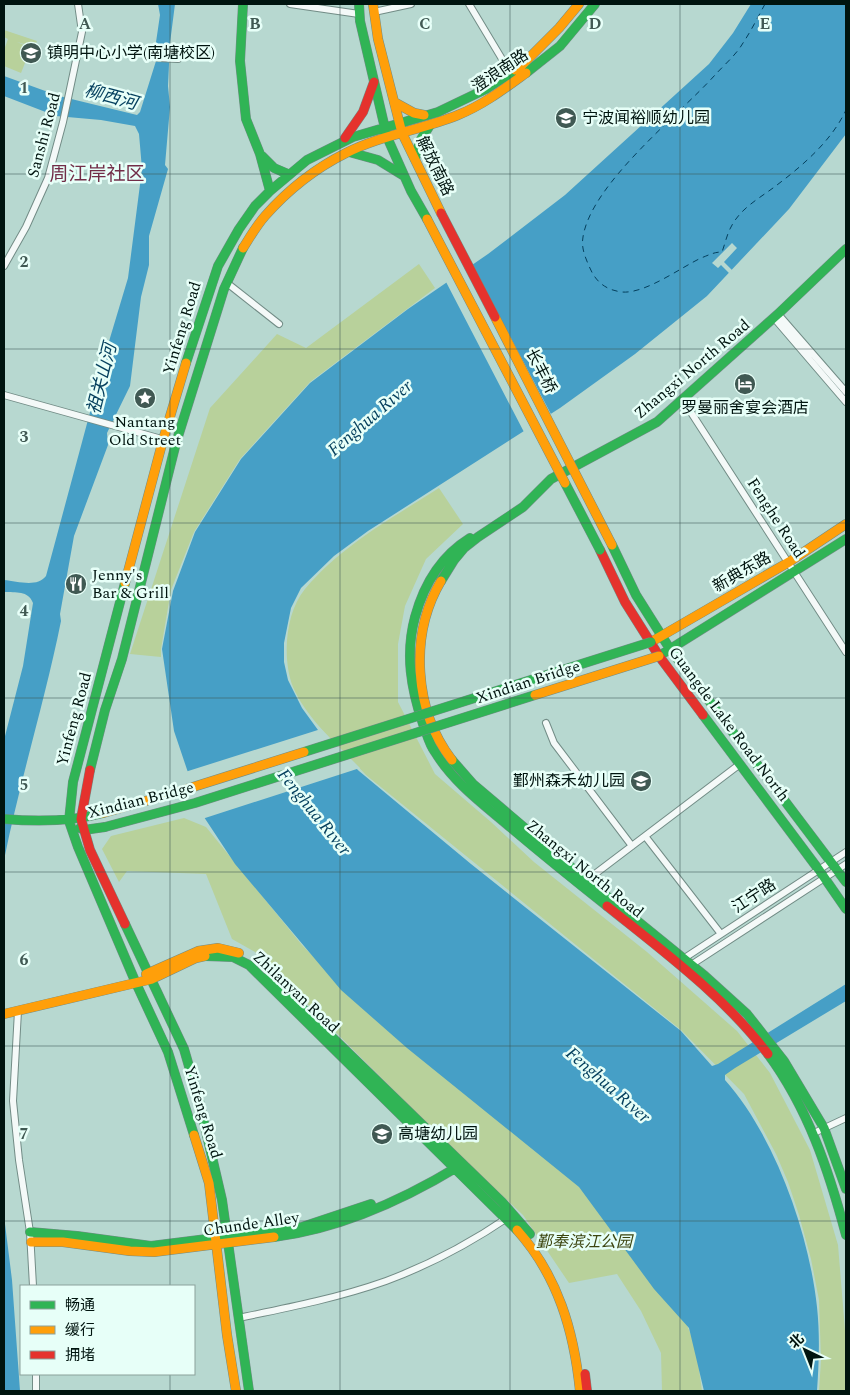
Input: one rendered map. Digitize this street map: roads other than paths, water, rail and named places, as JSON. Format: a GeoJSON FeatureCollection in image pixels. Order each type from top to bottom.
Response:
{"type":"FeatureCollection","features":[{"type":"Feature","properties":{"kind":"main road"},"geometry":{"type":"LineString","coordinates":[[243,4],[240,61],[246,120],[260,154],[270,191]]}},
{"type":"Feature","properties":{"kind":"main road"},"geometry":{"type":"LineString","coordinates":[[359,4],[387,138]]}},
{"type":"Feature","properties":{"kind":"main road","name":"澄浪南路"},"geometry":{"type":"LineString","coordinates":[[402,133],[486,89],[522,65],[559,28],[579,4]]}},
{"type":"Feature","properties":{"kind":"main road","name":"澄浪南路"},"geometry":{"type":"LineString","coordinates":[[399,123],[458,115],[498,94],[560,46],[595,4]]}},
{"type":"Feature","properties":{"kind":"main road"},"geometry":{"type":"LineString","coordinates":[[374,8],[378,39],[402,133]]}},
{"type":"Feature","properties":{"kind":"main road"},"geometry":{"type":"LineString","coordinates":[[341,142],[360,121],[368,104],[374,82]]}},
{"type":"Feature","properties":{"kind":"main road"},"geometry":{"type":"LineString","coordinates":[[394,102],[429,120],[416,146],[415,159]]}},
{"type":"Feature","properties":{"kind":"main road","name":"Yinfeng Road"},"geometry":{"type":"LineString","coordinates":[[236,1391],[210,1183],[168,1052],[135,981],[78,847],[69,821],[73,782],[163,440],[218,266],[239,229],[255,206],[288,174],[307,160],[341,142],[399,123]]}},
{"type":"Feature","properties":{"kind":"main road","name":"Yinfeng Road"},"geometry":{"type":"LineString","coordinates":[[248,1391],[222,1200],[199,1101],[184,1049],[90,850],[81,819],[105,710],[122,659],[176,443],[227,283],[243,248],[264,217],[292,188],[348,152],[402,133]]}},
{"type":"Feature","properties":{"kind":"main road","name":"解放南路"},"geometry":{"type":"LineString","coordinates":[[402,133],[441,213]]}},
{"type":"Feature","properties":{"kind":"main road","name":"长丰桥"},"geometry":{"type":"LineString","coordinates":[[387,138],[404,176],[600,550]]}},
{"type":"Feature","properties":{"kind":"main road"},"geometry":{"type":"LineString","coordinates":[[348,152],[383,160],[404,176]]}},
{"type":"Feature","properties":{"kind":"main road"},"geometry":{"type":"LineString","coordinates":[[260,154],[273,168],[288,174]]}},
{"type":"Feature","properties":{"kind":"main road","name":"长丰桥"},"geometry":{"type":"LineString","coordinates":[[441,213],[612,545]]}},
{"type":"Feature","properties":{"kind":"main road","name":"Zhangxi North Road"},"geometry":{"type":"LineString","coordinates":[[846,249],[776,316],[683,400],[648,428],[551,479],[540,488],[531,502],[463,549],[438,586],[426,610],[420,638],[420,663],[427,707],[441,745],[462,772],[491,800],[684,964],[752,1035],[787,1083],[814,1133],[834,1189],[846,1235]]}},
{"type":"Feature","properties":{"kind":"main road","name":"新典东路"},"geometry":{"type":"LineString","coordinates":[[651,642],[789,562],[846,524]]}},
{"type":"Feature","properties":{"kind":"main road","name":"Zhangxi North Road"},"geometry":{"type":"LineString","coordinates":[[495,526],[456,546],[447,554],[431,576],[417,607],[410,634],[409,664],[415,704],[433,749],[446,769],[474,797],[739,1006],[760,1028],[802,1088],[824,1128],[846,1189]]}},
{"type":"Feature","properties":{"kind":"main road","name":"新典东路"},"geometry":{"type":"LineString","coordinates":[[659,656],[846,539]]}},
{"type":"Feature","properties":{"kind":"main road","name":"Guangde Lake Road North"},"geometry":{"type":"LineString","coordinates":[[612,545],[636,595],[670,649],[846,882]]}},
{"type":"Feature","properties":{"kind":"main road","name":"Guangde Lake Road North"},"geometry":{"type":"LineString","coordinates":[[600,550],[625,602],[659,656],[825,878],[846,909]]}},
{"type":"Feature","properties":{"kind":"main road","name":"Xindian Bridge"},"geometry":{"type":"LineString","coordinates":[[69,821],[174,793],[651,642]]}},
{"type":"Feature","properties":{"kind":"main road","name":"Xindian Bridge"},"geometry":{"type":"LineString","coordinates":[[69,821],[84,830],[105,827],[195,803],[659,656]]}},
{"type":"Feature","properties":{"kind":"main road"},"geometry":{"type":"LineString","coordinates":[[4,820],[47,823],[69,821]]}},
{"type":"Feature","properties":{"kind":"main road","name":"Zhilanyan Road"},"geometry":{"type":"LineString","coordinates":[[4,1014],[135,981],[190,953],[207,949],[227,949],[247,957],[540,1247],[562,1287],[573,1314],[580,1341],[587,1391]]}},
{"type":"Feature","properties":{"kind":"main road","name":"Chunde Alley"},"geometry":{"type":"LineString","coordinates":[[30,1232],[77,1236],[143,1246],[227,1240],[302,1226],[346,1214],[457,1164]]}},
{"type":"Feature","properties":{"kind":"main road","name":"Zhilanyan Road"},"geometry":{"type":"LineString","coordinates":[[510,1216],[540,1258],[560,1296],[574,1342],[580,1391]]}},
{"type":"Feature","properties":{"kind":"main road","name":"Chunde Alley"},"geometry":{"type":"LineString","coordinates":[[31,1242],[63,1242],[144,1252],[216,1241]]}},
{"type":"Feature","properties":{"kind":"street","name":"Sanshi Road"},"geometry":{"type":"LineString","coordinates":[[4,266],[26,227],[48,178],[63,122],[82,32],[78,4]]}},
{"type":"Feature","properties":{"kind":"street"},"geometry":{"type":"LineString","coordinates":[[290,4],[360,14]]}},
{"type":"Feature","properties":{"kind":"street"},"geometry":{"type":"LineString","coordinates":[[374,8],[411,4]]}},
{"type":"Feature","properties":{"kind":"street"},"geometry":{"type":"LineString","coordinates":[[468,4],[505,64],[506,70],[499,80]]}},
{"type":"Feature","properties":{"kind":"street"},"geometry":{"type":"LineString","coordinates":[[158,58],[178,59]]}},
{"type":"Feature","properties":{"kind":"street"},"geometry":{"type":"LineString","coordinates":[[505,64],[512,66],[522,65]]}},
{"type":"Feature","properties":{"kind":"street"},"geometry":{"type":"LineString","coordinates":[[227,283],[279,324]]}},
{"type":"Feature","properties":{"kind":"street"},"geometry":{"type":"LineString","coordinates":[[776,316],[846,392]]}},
{"type":"Feature","properties":{"kind":"street"},"geometry":{"type":"LineString","coordinates":[[776,316],[846,402]]}},
{"type":"Feature","properties":{"kind":"street"},"geometry":{"type":"LineString","coordinates":[[4,395],[92,418],[176,443]]}},
{"type":"Feature","properties":{"kind":"street","name":"Fenghe Road"},"geometry":{"type":"LineString","coordinates":[[683,400],[846,652]]}},
{"type":"Feature","properties":{"kind":"street"},"geometry":{"type":"LineString","coordinates":[[546,723],[554,743],[632,846]]}},
{"type":"Feature","properties":{"kind":"street"},"geometry":{"type":"LineString","coordinates":[[587,880],[740,764]]}},
{"type":"Feature","properties":{"kind":"street"},"geometry":{"type":"LineString","coordinates":[[645,836],[721,934]]}},
{"type":"Feature","properties":{"kind":"street","name":"江宁路"},"geometry":{"type":"LineString","coordinates":[[684,964],[721,934],[846,852]]}},
{"type":"Feature","properties":{"kind":"street","name":"江宁路"},"geometry":{"type":"LineString","coordinates":[[684,964],[846,864]]}},
{"type":"Feature","properties":{"kind":"street"},"geometry":{"type":"LineString","coordinates":[[18,1010],[13,1101],[19,1160],[30,1232],[33,1285]]}},
{"type":"Feature","properties":{"kind":"street"},"geometry":{"type":"LineString","coordinates":[[814,1133],[846,1118]]}},
{"type":"Feature","properties":{"kind":"street"},"geometry":{"type":"LineString","coordinates":[[238,1318],[331,1297],[386,1281],[476,1239],[510,1216]]}},
{"type":"Feature","properties":{"kind":"street"},"geometry":{"type":"LineString","coordinates":[[36,1375],[36,1391]]}},
{"type":"Feature","properties":{"kind":"water","name":"祖关山河"},"geometry":{"type":"Polygon","coordinates":[[[158,4],[175,4],[170,43],[168,86],[170,107],[165,165],[168,169],[149,236],[149,265],[141,297],[130,386],[107,433],[108,445],[74,536],[55,651],[17,800],[4,860],[4,740],[23,666],[33,603],[25,594],[4,592],[4,580],[32,583],[42,580],[46,576],[128,278],[142,169],[139,134],[135,126],[101,120],[56,116],[4,96],[4,76],[59,96],[137,115],[140,112],[156,61],[155,49],[160,15],[158,4]]]}},
{"type":"Feature","properties":{"kind":"water","name":"Fenghua Rıver"},"geometry":{"type":"Polygon","coordinates":[[[751,4],[846,4],[846,134],[789,209],[707,296],[635,354],[560,408],[368,531],[334,556],[301,588],[291,608],[284,643],[284,662],[288,680],[302,708],[318,730],[359,771],[471,864],[681,1031],[712,1066],[846,984],[846,1001],[725,1075],[725,1080],[743,1103],[774,1157],[798,1217],[813,1278],[817,1307],[819,1349],[817,1391],[704,1391],[689,1328],[654,1289],[579,1187],[407,1048],[341,990],[235,864],[202,814],[174,731],[162,649],[173,591],[195,532],[241,459],[310,383],[408,309],[488,254],[565,195],[709,64],[733,33],[751,4]]]}},
{"type":"Feature","properties":{"kind":"water"},"geometry":{"type":"Polygon","coordinates":[[[4,1216],[12,1280],[20,1391],[4,1391],[4,1216]]]}},
{"type":"Feature","properties":{"kind":"place","name":"镇明中心小学(南塘校区)"},"geometry":{"type":"Point","coordinates":[31,53]}},
{"type":"Feature","properties":{"kind":"place","name":"宁波闻裕顺幼儿园"},"geometry":{"type":"Point","coordinates":[566,118]}},
{"type":"Feature","properties":{"kind":"place","name":"罗曼丽舍宴会酒店"},"geometry":{"type":"Point","coordinates":[745,384]}},
{"type":"Feature","properties":{"kind":"place","name":"Nantang Old Street"},"geometry":{"type":"Point","coordinates":[145,398]}},
{"type":"Feature","properties":{"kind":"place","name":"Jenny's Bar & Grill"},"geometry":{"type":"Point","coordinates":[76,584]}},
{"type":"Feature","properties":{"kind":"place","name":"鄞州森禾幼儿园"},"geometry":{"type":"Point","coordinates":[641,781]}},
{"type":"Feature","properties":{"kind":"place","name":"高塘幼儿园"},"geometry":{"type":"Point","coordinates":[382,1134]}},
{"type":"Feature","properties":{"kind":"district","name":"周江岸社区"},"geometry":{"type":"Point","coordinates":[97,174]}},
{"type":"Feature","properties":{"kind":"water label","name":"柳西河"},"geometry":{"type":"Point","coordinates":[111,97]}},
{"type":"Feature","properties":{"kind":"park label","name":"鄞奉滨江公园"},"geometry":{"type":"Point","coordinates":[584,1242]}}]}
